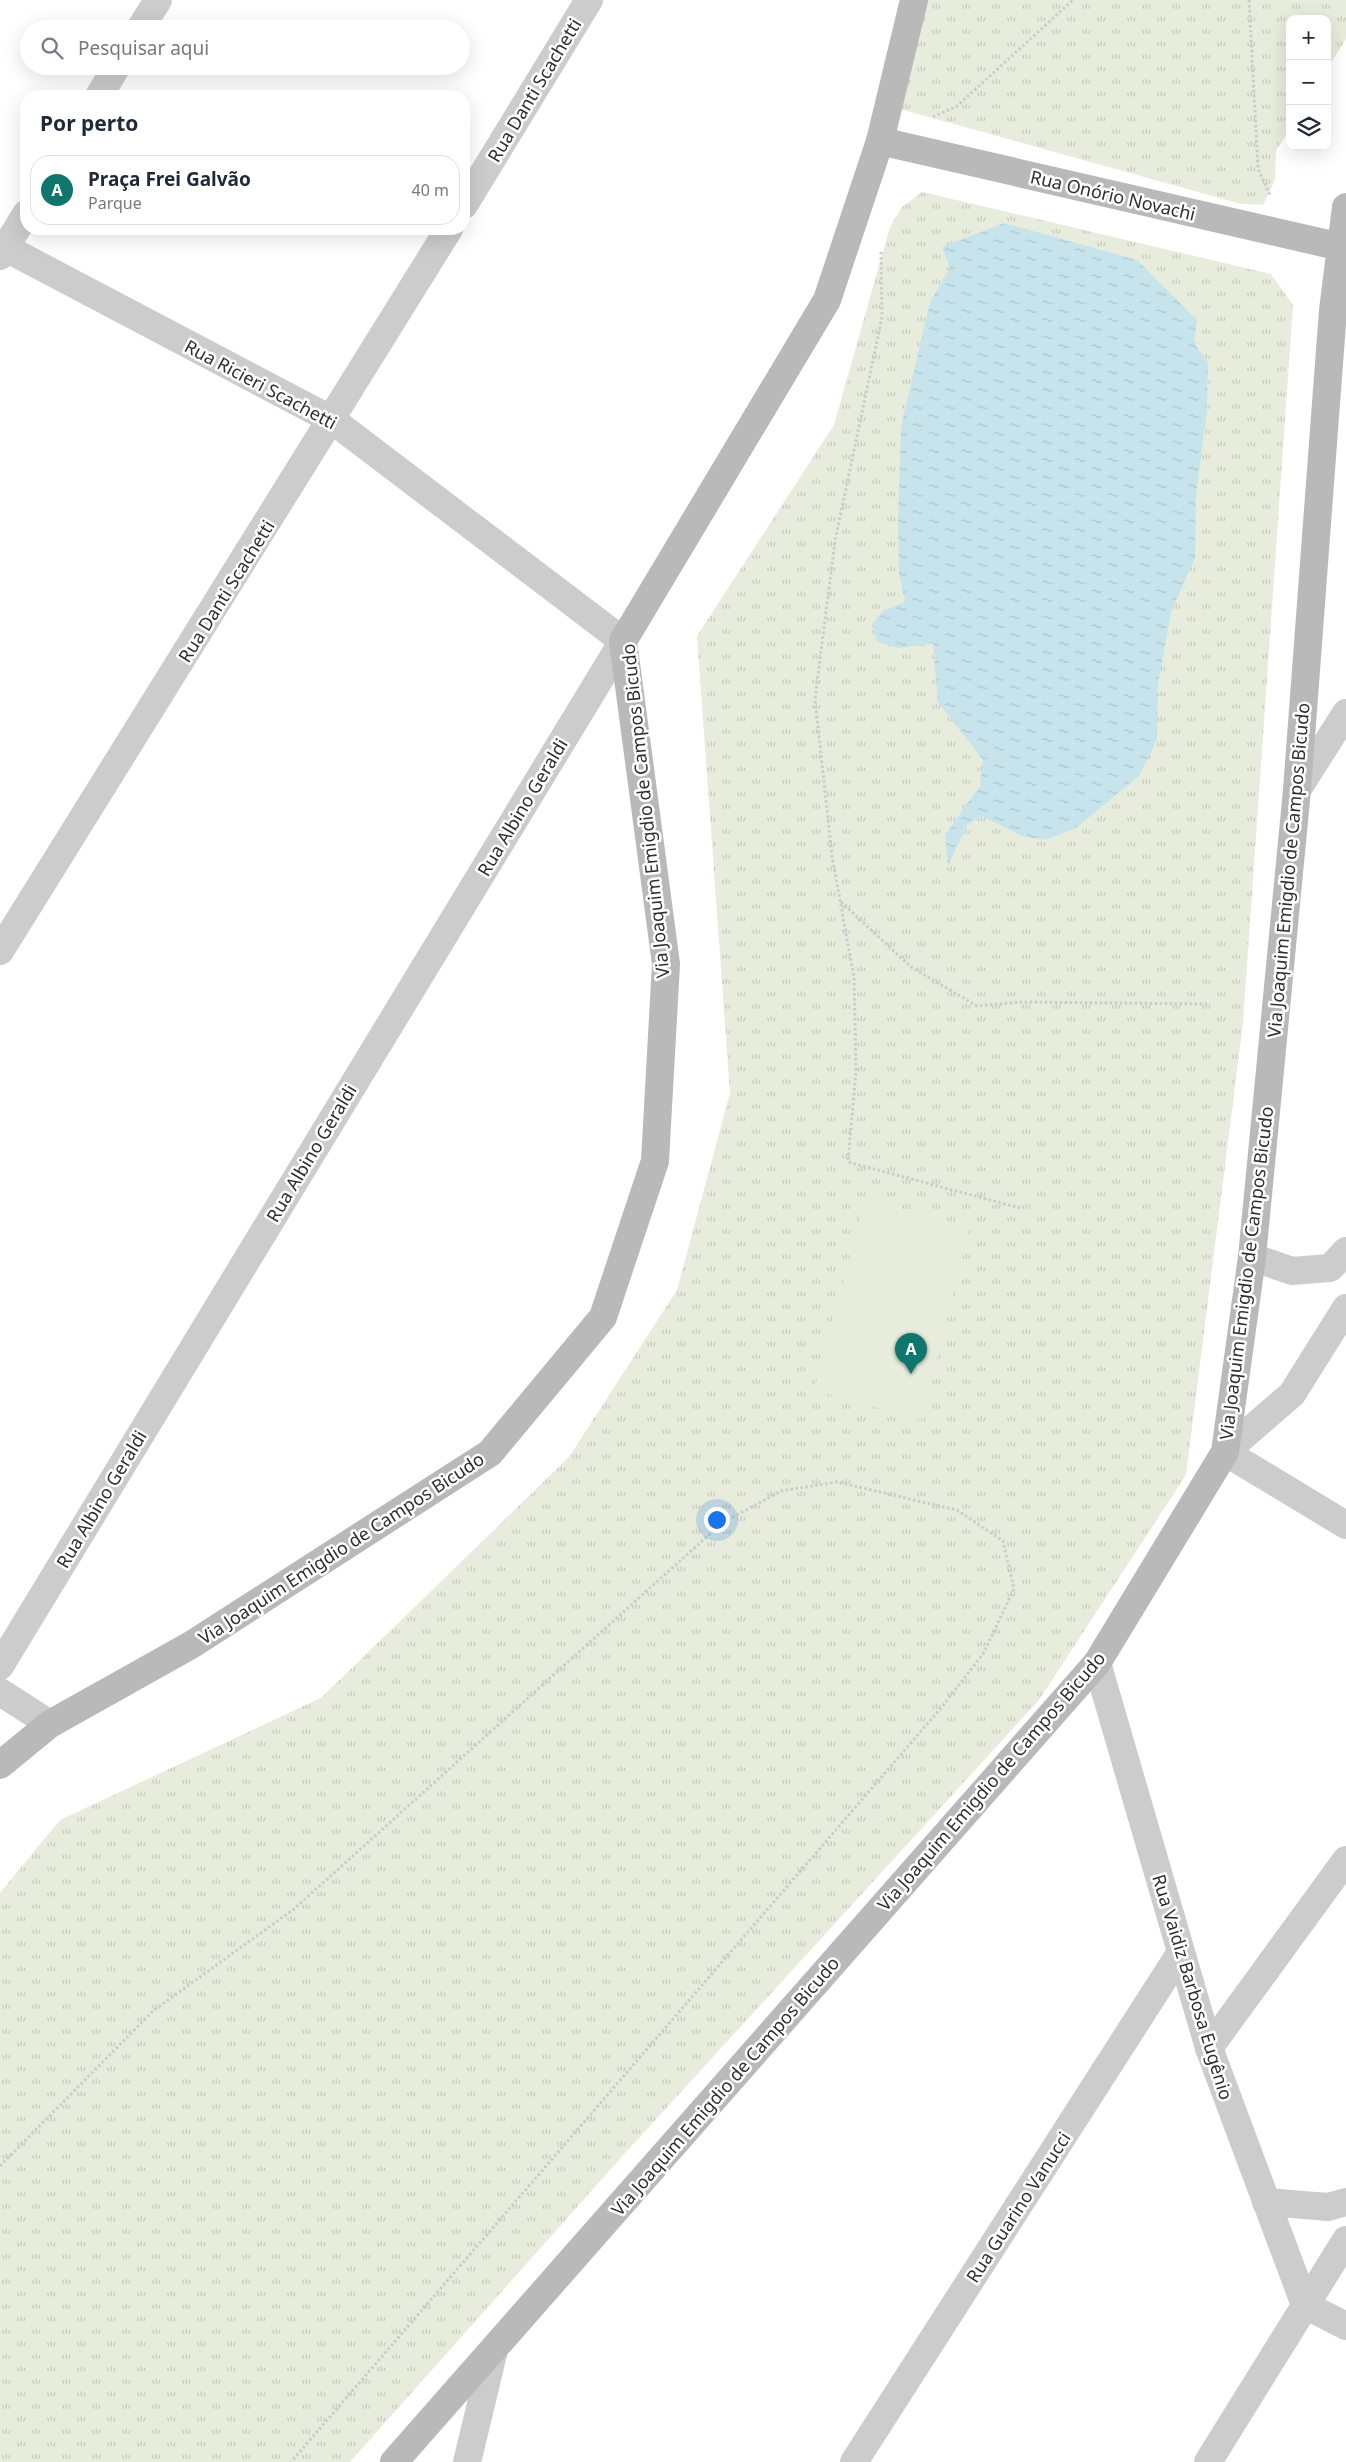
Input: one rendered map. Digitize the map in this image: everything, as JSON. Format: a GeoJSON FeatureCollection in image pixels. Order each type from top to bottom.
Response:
{"type":"FeatureCollection","features":[{"type":"Feature","properties":{"kind":"street"},"geometry":{"type":"LineString","coordinates":[[146,20],[158,0]]}},
{"type":"Feature","properties":{"kind":"street","name":"Rua Danti Scachetti"},"geometry":{"type":"LineString","coordinates":[[470,195],[589,0]]}},
{"type":"Feature","properties":{"kind":"street","name":"Via Joaquim Emigdio de Campos Bicudo"},"geometry":{"type":"LineString","coordinates":[[50,1724],[191,1645],[490,1453],[602,1317],[655,1161],[666,964],[623,641],[827,300],[880,140],[914,0]]}},
{"type":"Feature","properties":{"kind":"street"},"geometry":{"type":"LineString","coordinates":[[103,90],[112,75]]}},
{"type":"Feature","properties":{"kind":"street","name":"Rua Onório Novachi"},"geometry":{"type":"LineString","coordinates":[[880,140],[1343,248]]}},
{"type":"Feature","properties":{"kind":"street","name":"Via Joaquim Emigdio de Campos Bicudo"},"geometry":{"type":"LineString","coordinates":[[394,2462],[1097,1663],[1225,1452],[1252,1257],[1297,790],[1333,310],[1343,248],[1346,207]]}},
{"type":"Feature","properties":{"kind":"street"},"geometry":{"type":"LineString","coordinates":[[2,250],[20,223]]}},
{"type":"Feature","properties":{"kind":"street","name":"Rua Danti Scachetti"},"geometry":{"type":"LineString","coordinates":[[0,952],[445,235]]}},
{"type":"Feature","properties":{"kind":"street","name":"Rua Ricieri Scachetti"},"geometry":{"type":"LineString","coordinates":[[2,250],[332,420],[623,641]]}},
{"type":"Feature","properties":{"kind":"street","name":"Rua Albino Geraldi"},"geometry":{"type":"LineString","coordinates":[[0,1666],[623,641]]}},
{"type":"Feature","properties":{"kind":"street"},"geometry":{"type":"LineString","coordinates":[[1297,790],[1346,713]]}},
{"type":"Feature","properties":{"kind":"street"},"geometry":{"type":"LineString","coordinates":[[1252,1257],[1292,1271],[1330,1268],[1346,1251]]}},
{"type":"Feature","properties":{"kind":"street"},"geometry":{"type":"LineString","coordinates":[[1346,1308],[1292,1394],[1225,1452],[1346,1525]]}},
{"type":"Feature","properties":{"kind":"street","name":"Rua Vaidiz Barbosa Eugênio"},"geometry":{"type":"LineString","coordinates":[[1097,1663],[1209,2048],[1305,2305]]}},
{"type":"Feature","properties":{"kind":"street"},"geometry":{"type":"LineString","coordinates":[[0,1692],[50,1724],[0,1765]]}},
{"type":"Feature","properties":{"kind":"street"},"geometry":{"type":"LineString","coordinates":[[1209,2048],[1346,1860]]}},
{"type":"Feature","properties":{"kind":"street","name":"Rua Guarino Vanucci"},"geometry":{"type":"LineString","coordinates":[[854,2462],[1181,1952]]}},
{"type":"Feature","properties":{"kind":"street"},"geometry":{"type":"LineString","coordinates":[[1266,2202],[1328,2206],[1346,2202]]}},
{"type":"Feature","properties":{"kind":"street"},"geometry":{"type":"LineString","coordinates":[[1208,2462],[1346,2240]]}},
{"type":"Feature","properties":{"kind":"street"},"geometry":{"type":"LineString","coordinates":[[1305,2305],[1346,2326]]}},
{"type":"Feature","properties":{"kind":"street"},"geometry":{"type":"LineString","coordinates":[[467,2462],[494,2350]]}},
{"type":"Feature","properties":{"kind":"path"},"geometry":{"type":"LineString","coordinates":[[931,118],[957,106],[1073,0]]}},
{"type":"Feature","properties":{"kind":"path"},"geometry":{"type":"LineString","coordinates":[[1249,0],[1258,169],[1289,236]]}},
{"type":"Feature","properties":{"kind":"path"},"geometry":{"type":"LineString","coordinates":[[881,248],[882,317],[834,540],[815,699],[832,856],[854,977],[856,1071],[848,1162],[1020,1208]]}},
{"type":"Feature","properties":{"kind":"path"},"geometry":{"type":"LineString","coordinates":[[841,902],[911,967],[977,1006],[1021,1002],[1210,1004]]}},
{"type":"Feature","properties":{"kind":"path"},"geometry":{"type":"LineString","coordinates":[[0,2166],[153,2011],[294,1909],[722,1523],[781,1491],[837,1482],[957,1510],[1003,1541],[1014,1589],[983,1654],[940,1708],[291,2462]]}},
{"type":"Feature","properties":{"kind":"green space"},"geometry":{"type":"Polygon","coordinates":[[[911,0],[1346,0],[1346,39],[1331,63],[1331,15],[1286,15],[1286,135],[1276,150],[1275,180],[1263,205],[1241,204],[900,109],[911,0]]]}},
{"type":"Feature","properties":{"kind":"green space"},"geometry":{"type":"Polygon","coordinates":[[[922,192],[1271,274],[1293,305],[1243,1023],[1186,1475],[1039,1700],[617,2162],[350,2462],[0,2462],[0,1893],[60,1820],[321,1698],[569,1457],[677,1290],[730,1093],[697,636],[834,425],[890,227],[902,207],[922,192]]]}},
{"type":"Feature","properties":{"kind":"green space"},"geometry":{"type":"Polygon","coordinates":[[[865,1200],[970,1227],[921,1420],[814,1390],[865,1200]]]}},
{"type":"Feature","properties":{"kind":"water"},"geometry":{"type":"Polygon","coordinates":[[[1004,223],[1137,260],[1197,320],[1194,343],[1208,363],[1207,411],[1196,495],[1195,558],[1171,612],[1158,684],[1157,739],[1139,776],[1076,828],[1045,840],[1022,836],[982,816],[967,825],[948,866],[945,835],[980,786],[983,760],[938,702],[933,643],[899,648],[877,642],[872,624],[883,611],[905,602],[899,574],[898,525],[901,427],[930,302],[950,268],[942,247],[1004,223]]]}},
{"type":"Feature","properties":{"kind":"place","name":"Praça Frei Galvão"},"geometry":{"type":"Point","coordinates":[911,1374]}}]}
